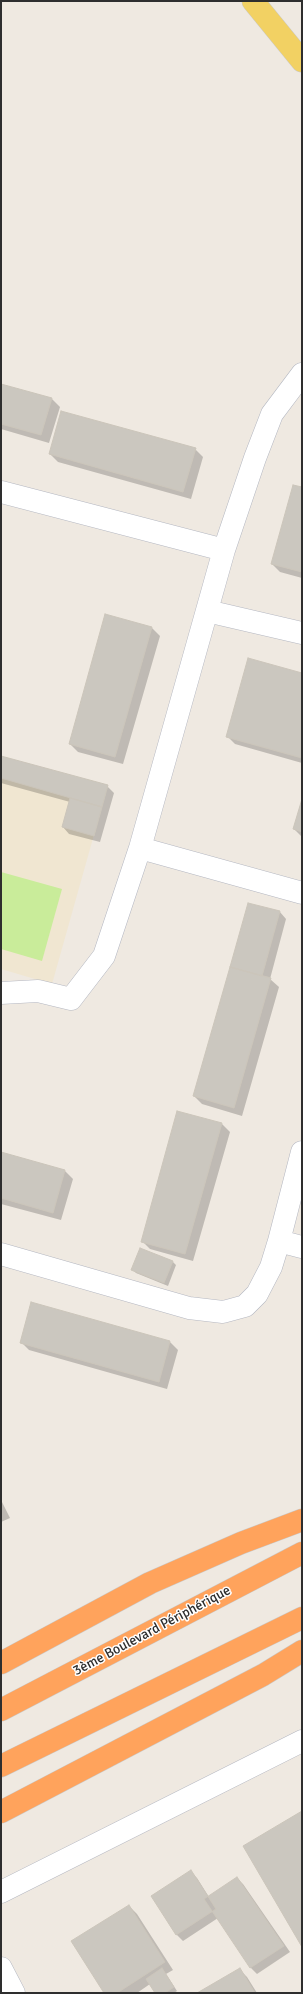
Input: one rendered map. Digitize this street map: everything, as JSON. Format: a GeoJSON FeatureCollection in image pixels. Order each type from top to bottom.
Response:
{"type":"FeatureCollection","features":[{"type":"Feature","properties":{"kind":"highway"},"geometry":{"type":"LineString","coordinates":[[1,1663],[150,1583],[241,1543],[302,1520]]}},
{"type":"Feature","properties":{"kind":"highway","name":"3ème Boulevard Périphérique"},"geometry":{"type":"LineString","coordinates":[[1,1710],[302,1553]]}},
{"type":"Feature","properties":{"kind":"highway"},"geometry":{"type":"LineString","coordinates":[[1,1766],[302,1618]]}},
{"type":"Feature","properties":{"kind":"highway"},"geometry":{"type":"LineString","coordinates":[[1,1812],[263,1675],[302,1651]]}},
{"type":"Feature","properties":{"kind":"main road"},"geometry":{"type":"LineString","coordinates":[[253,1],[302,61]]}},
{"type":"Feature","properties":{"kind":"street"},"geometry":{"type":"LineString","coordinates":[[1,993],[38,991],[72,999],[104,956],[140,848],[224,550],[255,458],[272,414],[302,374]]}},
{"type":"Feature","properties":{"kind":"street"},"geometry":{"type":"LineString","coordinates":[[1,492],[224,550]]}},
{"type":"Feature","properties":{"kind":"street"},"geometry":{"type":"LineString","coordinates":[[207,611],[302,633]]}},
{"type":"Feature","properties":{"kind":"street"},"geometry":{"type":"LineString","coordinates":[[140,848],[302,893]]}},
{"type":"Feature","properties":{"kind":"street"},"geometry":{"type":"LineString","coordinates":[[1,1254],[189,1308],[223,1312],[245,1306],[257,1294],[271,1267],[302,1152]]}},
{"type":"Feature","properties":{"kind":"street"},"geometry":{"type":"LineString","coordinates":[[279,1241],[302,1247]]}},
{"type":"Feature","properties":{"kind":"street"},"geometry":{"type":"LineString","coordinates":[[1,1892],[302,1741]]}},
{"type":"Feature","properties":{"kind":"street"},"geometry":{"type":"LineString","coordinates":[[1,1968],[14,1993]]}},
{"type":"Feature","properties":{"kind":"shaded area"},"geometry":{"type":"Polygon","coordinates":[[[1,756],[108,785],[52,984],[1,969],[1,756]]]}},
{"type":"Feature","properties":{"kind":"green space"},"geometry":{"type":"Polygon","coordinates":[[[1,872],[62,889],[42,961],[1,949],[1,872]]]}},
{"type":"Feature","properties":{"kind":"building"},"geometry":{"type":"Polygon","coordinates":[[[1,384],[52,398],[41,435],[1,424],[1,384]]]}},
{"type":"Feature","properties":{"kind":"building"},"geometry":{"type":"Polygon","coordinates":[[[61,411],[196,448],[183,492],[49,454],[61,411]]]}},
{"type":"Feature","properties":{"kind":"building"},"geometry":{"type":"Polygon","coordinates":[[[293,485],[302,487],[302,572],[271,564],[293,485]]]}},
{"type":"Feature","properties":{"kind":"building"},"geometry":{"type":"Polygon","coordinates":[[[105,614],[152,627],[115,757],[69,744],[105,614]]]}},
{"type":"Feature","properties":{"kind":"building"},"geometry":{"type":"Polygon","coordinates":[[[248,658],[302,673],[302,758],[226,737],[248,658]]]}},
{"type":"Feature","properties":{"kind":"building"},"geometry":{"type":"Polygon","coordinates":[[[1,756],[108,785],[102,807],[1,778],[1,756]]]}},
{"type":"Feature","properties":{"kind":"building"},"geometry":{"type":"Polygon","coordinates":[[[70,798],[102,807],[94,836],[62,827],[70,798]]]}},
{"type":"Feature","properties":{"kind":"building"},"geometry":{"type":"Polygon","coordinates":[[[302,799],[302,832],[293,829],[302,799]]]}},
{"type":"Feature","properties":{"kind":"building"},"geometry":{"type":"Polygon","coordinates":[[[248,903],[280,911],[262,976],[230,967],[248,903]]]}},
{"type":"Feature","properties":{"kind":"building"},"geometry":{"type":"Polygon","coordinates":[[[230,967],[271,978],[234,1108],[193,1096],[230,967]]]}},
{"type":"Feature","properties":{"kind":"building"},"geometry":{"type":"Polygon","coordinates":[[[177,1111],[222,1123],[185,1254],[141,1242],[177,1111]]]}},
{"type":"Feature","properties":{"kind":"building"},"geometry":{"type":"Polygon","coordinates":[[[1,1152],[65,1170],[53,1213],[1,1198],[1,1152]]]}},
{"type":"Feature","properties":{"kind":"building"},"geometry":{"type":"Polygon","coordinates":[[[140,1248],[173,1261],[164,1283],[131,1270],[140,1248]]]}},
{"type":"Feature","properties":{"kind":"building"},"geometry":{"type":"Polygon","coordinates":[[[31,1302],[170,1341],[159,1382],[20,1343],[31,1302]]]}},
{"type":"Feature","properties":{"kind":"building"},"geometry":{"type":"Polygon","coordinates":[[[302,1811],[302,1947],[243,1846],[302,1811]]]}},
{"type":"Feature","properties":{"kind":"building"},"geometry":{"type":"Polygon","coordinates":[[[191,1870],[216,1909],[176,1935],[151,1896],[191,1870]]]}},
{"type":"Feature","properties":{"kind":"building"},"geometry":{"type":"Polygon","coordinates":[[[237,1877],[284,1946],[250,1968],[204,1899],[237,1877]]]}},
{"type":"Feature","properties":{"kind":"building"},"geometry":{"type":"Polygon","coordinates":[[[129,1905],[165,1962],[117,1993],[104,1993],[71,1941],[129,1905]]]}},
{"type":"Feature","properties":{"kind":"building"},"geometry":{"type":"Polygon","coordinates":[[[162,1968],[174,1987],[165,1993],[155,1993],[146,1979],[162,1968]]]}},
{"type":"Feature","properties":{"kind":"building"},"geometry":{"type":"Polygon","coordinates":[[[240,1968],[255,1993],[197,1993],[240,1968]]]}}]}
